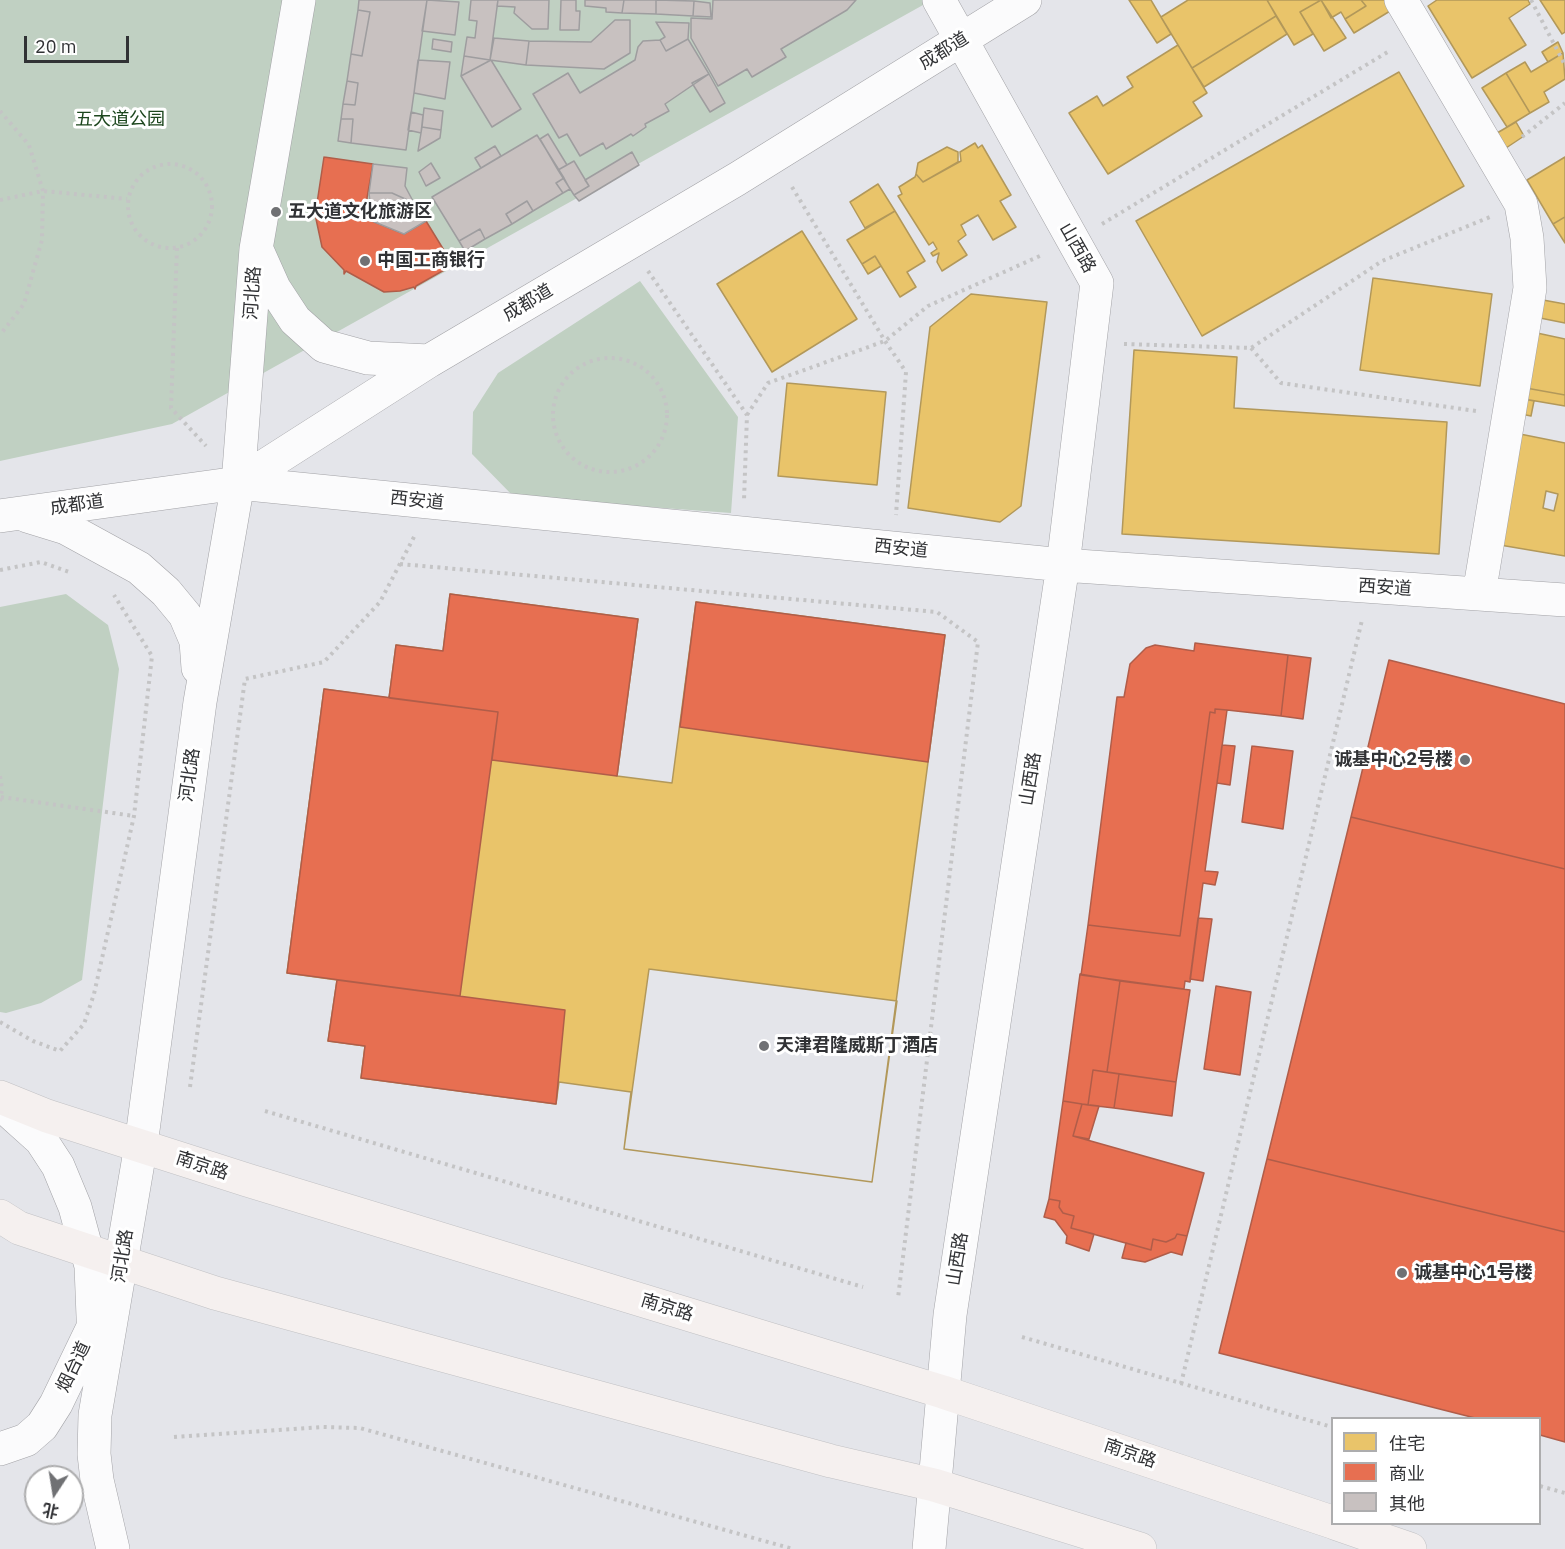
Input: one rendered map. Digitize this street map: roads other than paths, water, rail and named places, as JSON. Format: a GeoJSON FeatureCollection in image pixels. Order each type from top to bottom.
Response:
{"type":"FeatureCollection","features":[{"type":"Feature","properties":{"kind":"main road","name":"南京路"},"geometry":{"type":"LineString","coordinates":[[0,1097],[47,1116],[247,1180],[943,1392],[1331,1522]]}},
{"type":"Feature","properties":{"kind":"main road"},"geometry":{"type":"LineString","coordinates":[[0,1216],[19,1227],[215,1293],[831,1461],[934,1485],[1140,1549]]}},
{"type":"Feature","properties":{"kind":"main road"},"geometry":{"type":"LineString","coordinates":[[1340,1525],[1410,1549]]}},
{"type":"Feature","properties":{"kind":"street","name":"河北路"},"geometry":{"type":"LineString","coordinates":[[113,1549],[97,1480],[94,1454],[95,1415],[141,1145],[200,702],[238,483],[256,249],[298,0]]}},
{"type":"Feature","properties":{"kind":"street","name":"山西路"},"geometry":{"type":"LineString","coordinates":[[929,1549],[951,1303],[1063,566],[1097,283],[939,0]]}},
{"type":"Feature","properties":{"kind":"street","name":"成都道"},"geometry":{"type":"LineString","coordinates":[[8,515],[238,483],[429,361],[773,157],[1025,0]]}},
{"type":"Feature","properties":{"kind":"street"},"geometry":{"type":"LineString","coordinates":[[1401,0],[1521,204],[1530,288],[1479,594]]}},
{"type":"Feature","properties":{"kind":"street"},"geometry":{"type":"LineString","coordinates":[[256,249],[274,288],[295,320],[324,346],[368,358],[429,361]]}},
{"type":"Feature","properties":{"kind":"street","name":"西安道"},"geometry":{"type":"LineString","coordinates":[[238,483],[1063,566],[1565,600]]}},
{"type":"Feature","properties":{"kind":"street"},"geometry":{"type":"LineString","coordinates":[[8,515],[66,528],[100,544],[139,568],[166,592],[185,615],[196,641],[200,702]]}},
{"type":"Feature","properties":{"kind":"street"},"geometry":{"type":"LineString","coordinates":[[0,1103],[41,1140],[58,1166],[75,1207],[87,1249],[94,1325],[95,1415]]}},
{"type":"Feature","properties":{"kind":"street"},"geometry":{"type":"LineString","coordinates":[[56,1404],[80,1325],[86,1284],[87,1249]]}},
{"type":"Feature","properties":{"kind":"street","name":"烟台道"},"geometry":{"type":"LineString","coordinates":[[0,1449],[26,1440],[42,1426],[56,1404],[122,1262]]}},
{"type":"Feature","properties":{"kind":"place","name":"五大道文化旅游区"},"geometry":{"type":"Point","coordinates":[276,212]}},
{"type":"Feature","properties":{"kind":"place","name":"中国工商银行"},"geometry":{"type":"Point","coordinates":[365,261]}},
{"type":"Feature","properties":{"kind":"place","name":"诚基中心2号楼"},"geometry":{"type":"Point","coordinates":[1465,760]}},
{"type":"Feature","properties":{"kind":"place","name":"天津君隆威斯丁酒店"},"geometry":{"type":"Point","coordinates":[764,1046]}},
{"type":"Feature","properties":{"kind":"place","name":"诚基中心1号楼"},"geometry":{"type":"Point","coordinates":[1402,1273]}},
{"type":"Feature","properties":{"kind":"park label","name":"五大道公园"},"geometry":{"type":"Point","coordinates":[120,120]}}]}
